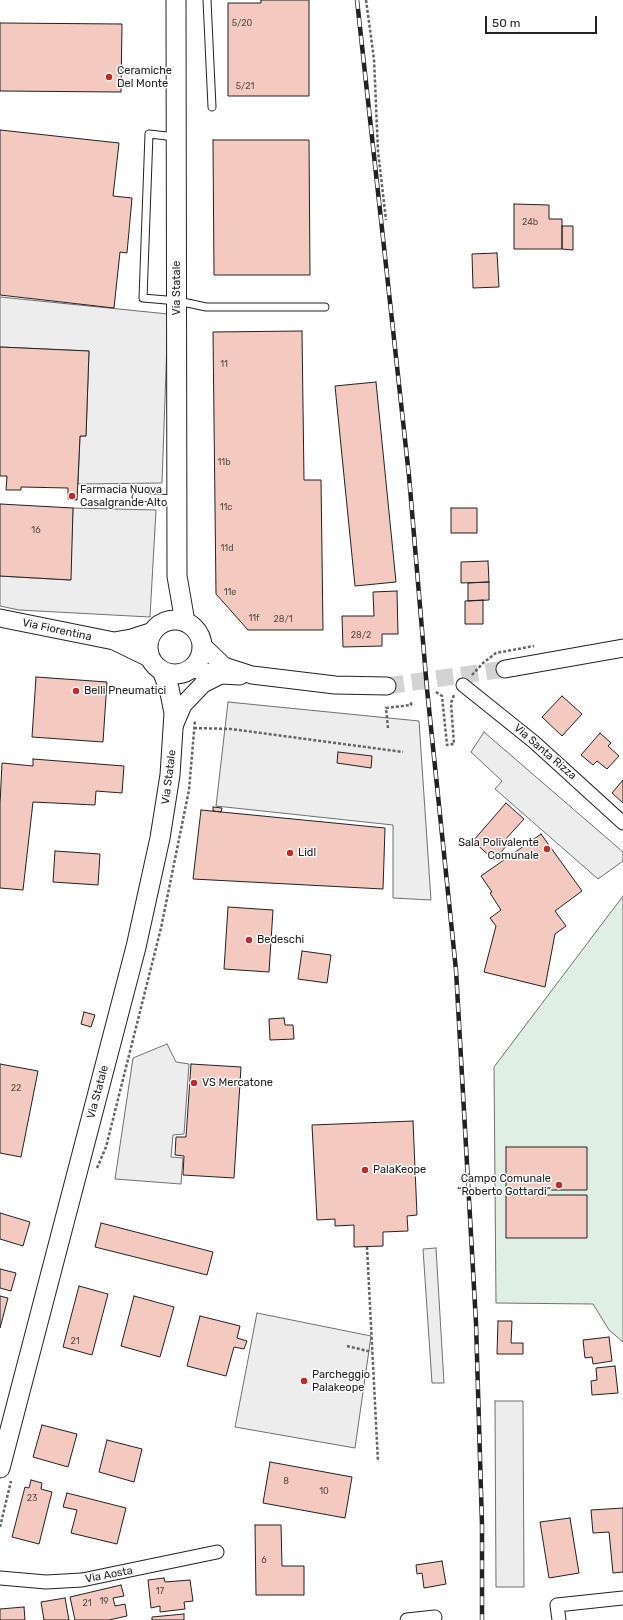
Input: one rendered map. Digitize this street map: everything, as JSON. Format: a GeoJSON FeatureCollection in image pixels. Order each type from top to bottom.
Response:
{"type":"FeatureCollection","features":[{"type":"Feature","properties":{"kind":"main road","name":"Via Statale"},"geometry":{"type":"LineString","coordinates":[[176,0],[178,301],[176,576],[185,622]]}},
{"type":"Feature","properties":{"kind":"main road","name":"Via Statale"},"geometry":{"type":"LineString","coordinates":[[174,720],[169,688],[156,665],[148,644],[158,626],[176,576]]}},
{"type":"Feature","properties":{"kind":"main road"},"geometry":{"type":"LineString","coordinates":[[158,626],[170,620],[185,622],[197,631],[202,646]]}},
{"type":"Feature","properties":{"kind":"main road","name":"Via Statale"},"geometry":{"type":"LineString","coordinates":[[1,1457],[147,903],[164,814],[174,720],[190,670],[198,661],[202,646]]}},
{"type":"Feature","properties":{"kind":"main road"},"geometry":{"type":"LineString","coordinates":[[156,665],[175,674],[190,670]]}},
{"type":"Feature","properties":{"kind":"street","name":"Via Fiorentina"},"geometry":{"type":"LineString","coordinates":[[0,618],[114,641],[156,665]]}},
{"type":"Feature","properties":{"kind":"street","name":"Via Fiorentina"},"geometry":{"type":"LineString","coordinates":[[114,641],[131,638],[158,626]]}},
{"type":"Feature","properties":{"kind":"street"},"geometry":{"type":"LineString","coordinates":[[202,646],[224,666],[252,675]]}},
{"type":"Feature","properties":{"kind":"street"},"geometry":{"type":"LineString","coordinates":[[505,669],[623,648]]}},
{"type":"Feature","properties":{"kind":"street"},"geometry":{"type":"LineString","coordinates":[[190,670],[221,675],[252,675],[335,686],[387,686]]}},
{"type":"Feature","properties":{"kind":"street"},"geometry":{"type":"LineString","coordinates":[[174,720],[189,697],[203,684],[221,675]]}},
{"type":"Feature","properties":{"kind":"street","name":"Via Santa Rizza"},"geometry":{"type":"LineString","coordinates":[[463,685],[534,742],[623,823]]}},
{"type":"Feature","properties":{"kind":"street","name":"Via Aosta"},"geometry":{"type":"LineString","coordinates":[[0,1578],[46,1582],[82,1580],[217,1552]]}},
{"type":"Feature","properties":{"kind":"street"},"geometry":{"type":"LineString","coordinates":[[559,1620],[557,1605],[623,1598]]}},
{"type":"Feature","properties":{"kind":"street"},"geometry":{"type":"LineString","coordinates":[[407,1620],[434,1618]]}},
{"type":"Feature","properties":{"kind":"lane"},"geometry":{"type":"LineString","coordinates":[[207,0],[212,107]]}},
{"type":"Feature","properties":{"kind":"lane"},"geometry":{"type":"LineString","coordinates":[[177,138],[149,134],[143,298],[178,301],[206,308],[325,307]]}},
{"type":"Feature","properties":{"kind":"lane"},"geometry":{"type":"LineString","coordinates":[[136,497],[177,498]]}},
{"type":"Feature","properties":{"kind":"path"},"geometry":{"type":"LineString","coordinates":[[366,0],[374,59],[378,151],[386,220]]}},
{"type":"Feature","properties":{"kind":"path"},"geometry":{"type":"LineString","coordinates":[[436,692],[442,696],[447,745],[454,744],[451,703],[454,695]]}},
{"type":"Feature","properties":{"kind":"path"},"geometry":{"type":"LineString","coordinates":[[388,728],[386,708],[411,705],[412,701]]}},
{"type":"Feature","properties":{"kind":"path"},"geometry":{"type":"LineString","coordinates":[[194,728],[231,730],[403,752]]}},
{"type":"Feature","properties":{"kind":"path"},"geometry":{"type":"LineString","coordinates":[[367,1247],[378,1462]]}},
{"type":"Feature","properties":{"kind":"path"},"geometry":{"type":"LineString","coordinates":[[347,1346],[372,1352]]}},
{"type":"Feature","properties":{"kind":"green space","name":"Campo Comunale “Roberto Gottardi”"},"geometry":{"type":"Polygon","coordinates":[[[623,896],[623,1342],[609,1330],[593,1304],[496,1303],[494,1067],[623,896]]]}},
{"type":"Feature","properties":{"kind":"shaded area"},"geometry":{"type":"Polygon","coordinates":[[[0,297],[168,314],[162,483],[78,484],[80,436],[86,436],[89,351],[1,347],[0,360],[0,297]]]}},
{"type":"Feature","properties":{"kind":"shaded area"},"geometry":{"type":"Polygon","coordinates":[[[73,508],[156,510],[150,617],[19,610],[0,606],[0,576],[70,580],[73,508]]]}},
{"type":"Feature","properties":{"kind":"shaded area"},"geometry":{"type":"Polygon","coordinates":[[[228,702],[419,721],[431,900],[393,898],[393,825],[216,806],[228,702]]]}},
{"type":"Feature","properties":{"kind":"shaded area"},"geometry":{"type":"Polygon","coordinates":[[[484,732],[623,852],[623,861],[598,879],[495,789],[502,781],[471,752],[484,732]]]}},
{"type":"Feature","properties":{"kind":"shaded area"},"geometry":{"type":"Polygon","coordinates":[[[167,1044],[176,1062],[189,1064],[184,1134],[173,1135],[171,1157],[183,1158],[181,1184],[115,1179],[133,1058],[167,1044]]]}},
{"type":"Feature","properties":{"kind":"shaded area"},"geometry":{"type":"Polygon","coordinates":[[[436,1248],[444,1383],[432,1383],[423,1249],[436,1248]]]}},
{"type":"Feature","properties":{"kind":"shaded area","name":"Parcheggio Palakeope"},"geometry":{"type":"Polygon","coordinates":[[[257,1313],[371,1336],[355,1448],[235,1427],[257,1313]]]}},
{"type":"Feature","properties":{"kind":"shaded area"},"geometry":{"type":"Polygon","coordinates":[[[495,1401],[523,1401],[524,1587],[496,1587],[495,1401]]]}},
{"type":"Feature","properties":{"kind":"building"},"geometry":{"type":"Polygon","coordinates":[[[261,0],[309,0],[309,96],[228,96],[228,3],[261,3],[261,0]]]}},
{"type":"Feature","properties":{"kind":"building"},"geometry":{"type":"Polygon","coordinates":[[[0,23],[122,24],[121,92],[0,91],[0,23]]]}},
{"type":"Feature","properties":{"kind":"building"},"geometry":{"type":"Polygon","coordinates":[[[0,130],[119,143],[113,196],[132,198],[127,253],[120,252],[114,308],[0,295],[0,130]]]}},
{"type":"Feature","properties":{"kind":"building"},"geometry":{"type":"Polygon","coordinates":[[[213,140],[309,140],[310,275],[214,275],[213,140]]]}},
{"type":"Feature","properties":{"kind":"building"},"geometry":{"type":"Polygon","coordinates":[[[514,204],[549,205],[549,219],[562,219],[562,249],[514,249],[514,204]]]}},
{"type":"Feature","properties":{"kind":"building"},"geometry":{"type":"Polygon","coordinates":[[[562,226],[573,226],[573,250],[562,249],[562,226]]]}},
{"type":"Feature","properties":{"kind":"building"},"geometry":{"type":"Polygon","coordinates":[[[497,253],[499,287],[473,288],[472,254],[497,253]]]}},
{"type":"Feature","properties":{"kind":"building"},"geometry":{"type":"Polygon","coordinates":[[[302,331],[304,480],[321,480],[323,630],[248,630],[216,594],[213,332],[302,331]]]}},
{"type":"Feature","properties":{"kind":"building"},"geometry":{"type":"Polygon","coordinates":[[[0,347],[89,351],[86,436],[80,436],[77,500],[68,499],[68,488],[21,487],[21,490],[6,490],[7,476],[0,476],[0,347]]]}},
{"type":"Feature","properties":{"kind":"building"},"geometry":{"type":"Polygon","coordinates":[[[376,382],[396,582],[355,586],[335,386],[376,382]]]}},
{"type":"Feature","properties":{"kind":"building"},"geometry":{"type":"Polygon","coordinates":[[[0,504],[73,508],[71,580],[0,576],[0,504]]]}},
{"type":"Feature","properties":{"kind":"building"},"geometry":{"type":"Polygon","coordinates":[[[451,508],[477,508],[477,533],[451,533],[451,508]]]}},
{"type":"Feature","properties":{"kind":"building"},"geometry":{"type":"Polygon","coordinates":[[[488,561],[489,582],[461,583],[461,562],[488,561]]]}},
{"type":"Feature","properties":{"kind":"building"},"geometry":{"type":"Polygon","coordinates":[[[489,582],[489,600],[468,601],[468,583],[489,582]]]}},
{"type":"Feature","properties":{"kind":"building"},"geometry":{"type":"Polygon","coordinates":[[[397,591],[398,634],[382,634],[382,646],[343,647],[342,616],[374,616],[373,592],[397,591]]]}},
{"type":"Feature","properties":{"kind":"building"},"geometry":{"type":"Polygon","coordinates":[[[483,600],[483,624],[465,624],[465,601],[483,600]]]}},
{"type":"Feature","properties":{"kind":"building"},"geometry":{"type":"Polygon","coordinates":[[[36,677],[107,682],[103,742],[32,737],[36,677]]]}},
{"type":"Feature","properties":{"kind":"building"},"geometry":{"type":"Polygon","coordinates":[[[562,696],[582,714],[562,736],[542,717],[562,696]]]}},
{"type":"Feature","properties":{"kind":"building"},"geometry":{"type":"Polygon","coordinates":[[[600,733],[611,743],[608,746],[619,756],[607,769],[597,761],[593,765],[581,755],[600,733]]]}},
{"type":"Feature","properties":{"kind":"building"},"geometry":{"type":"Polygon","coordinates":[[[338,752],[372,756],[371,768],[337,763],[338,752]]]}},
{"type":"Feature","properties":{"kind":"building"},"geometry":{"type":"Polygon","coordinates":[[[33,759],[124,766],[122,793],[96,791],[95,805],[33,802],[23,890],[0,888],[0,804],[2,763],[33,766],[33,759]]]}},
{"type":"Feature","properties":{"kind":"building"},"geometry":{"type":"Polygon","coordinates":[[[623,780],[623,803],[612,793],[623,780]]]}},
{"type":"Feature","properties":{"kind":"building"},"geometry":{"type":"Polygon","coordinates":[[[506,803],[524,819],[504,841],[508,844],[494,860],[473,841],[506,803]]]}},
{"type":"Feature","properties":{"kind":"building"},"geometry":{"type":"Polygon","coordinates":[[[213,807],[222,808],[221,812],[213,811],[213,807]]]}},
{"type":"Feature","properties":{"kind":"building","name":"Lidl"},"geometry":{"type":"Polygon","coordinates":[[[201,810],[385,828],[383,889],[193,879],[201,810]]]}},
{"type":"Feature","properties":{"kind":"building"},"geometry":{"type":"Polygon","coordinates":[[[541,834],[582,891],[555,911],[566,926],[555,934],[545,987],[484,972],[496,926],[490,918],[501,910],[490,893],[492,892],[481,876],[541,834]]]}},
{"type":"Feature","properties":{"kind":"building"},"geometry":{"type":"Polygon","coordinates":[[[55,851],[100,854],[98,885],[53,882],[55,851]]]}},
{"type":"Feature","properties":{"kind":"building","name":"Bedeschi"},"geometry":{"type":"Polygon","coordinates":[[[228,907],[273,910],[269,972],[224,969],[228,907]]]}},
{"type":"Feature","properties":{"kind":"building"},"geometry":{"type":"Polygon","coordinates":[[[302,951],[331,955],[327,983],[298,979],[302,951]]]}},
{"type":"Feature","properties":{"kind":"building"},"geometry":{"type":"Polygon","coordinates":[[[84,1012],[95,1015],[91,1027],[81,1024],[84,1012]]]}},
{"type":"Feature","properties":{"kind":"building"},"geometry":{"type":"Polygon","coordinates":[[[284,1018],[285,1025],[293,1025],[294,1039],[270,1040],[269,1019],[284,1018]]]}},
{"type":"Feature","properties":{"kind":"building"},"geometry":{"type":"Polygon","coordinates":[[[0,1064],[38,1071],[21,1157],[0,1153],[0,1064]]]}},
{"type":"Feature","properties":{"kind":"building"},"geometry":{"type":"Polygon","coordinates":[[[191,1064],[241,1067],[234,1178],[183,1175],[184,1156],[175,1155],[176,1137],[186,1137],[191,1064]]]}},
{"type":"Feature","properties":{"kind":"building","name":"PalaKeope"},"geometry":{"type":"Polygon","coordinates":[[[413,1121],[417,1215],[407,1216],[408,1231],[383,1232],[383,1246],[354,1247],[354,1225],[335,1226],[335,1219],[317,1220],[312,1125],[413,1121]]]}},
{"type":"Feature","properties":{"kind":"building"},"geometry":{"type":"Polygon","coordinates":[[[506,1147],[587,1147],[587,1190],[506,1190],[506,1147]]]}},
{"type":"Feature","properties":{"kind":"building"},"geometry":{"type":"Polygon","coordinates":[[[506,1195],[587,1195],[587,1238],[506,1238],[506,1195]]]}},
{"type":"Feature","properties":{"kind":"building"},"geometry":{"type":"Polygon","coordinates":[[[0,1213],[30,1222],[23,1246],[0,1239],[0,1213]]]}},
{"type":"Feature","properties":{"kind":"building"},"geometry":{"type":"Polygon","coordinates":[[[101,1223],[213,1252],[207,1275],[95,1247],[101,1223]]]}},
{"type":"Feature","properties":{"kind":"building"},"geometry":{"type":"Polygon","coordinates":[[[0,1269],[16,1273],[11,1291],[0,1288],[0,1269]]]}},
{"type":"Feature","properties":{"kind":"building"},"geometry":{"type":"Polygon","coordinates":[[[79,1286],[108,1294],[92,1355],[63,1347],[79,1286]]]}},
{"type":"Feature","properties":{"kind":"building"},"geometry":{"type":"Polygon","coordinates":[[[0,1296],[8,1298],[0,1328],[0,1296]]]}},
{"type":"Feature","properties":{"kind":"building"},"geometry":{"type":"Polygon","coordinates":[[[134,1296],[174,1307],[160,1357],[121,1346],[134,1296]]]}},
{"type":"Feature","properties":{"kind":"building"},"geometry":{"type":"Polygon","coordinates":[[[200,1316],[240,1326],[237,1338],[247,1341],[244,1349],[234,1347],[226,1376],[187,1366],[200,1316]]]}},
{"type":"Feature","properties":{"kind":"building"},"geometry":{"type":"Polygon","coordinates":[[[498,1321],[512,1321],[511,1343],[523,1343],[523,1354],[497,1354],[498,1321]]]}},
{"type":"Feature","properties":{"kind":"building"},"geometry":{"type":"Polygon","coordinates":[[[609,1337],[612,1361],[593,1364],[592,1357],[585,1358],[583,1340],[609,1337]]]}},
{"type":"Feature","properties":{"kind":"building"},"geometry":{"type":"Polygon","coordinates":[[[615,1366],[618,1393],[592,1395],[591,1381],[597,1380],[596,1368],[615,1366]]]}},
{"type":"Feature","properties":{"kind":"building"},"geometry":{"type":"Polygon","coordinates":[[[42,1425],[77,1434],[68,1467],[33,1457],[42,1425]]]}},
{"type":"Feature","properties":{"kind":"building"},"geometry":{"type":"Polygon","coordinates":[[[107,1440],[142,1449],[134,1482],[99,1472],[107,1440]]]}},
{"type":"Feature","properties":{"kind":"building"},"geometry":{"type":"Polygon","coordinates":[[[270,1462],[352,1477],[345,1518],[263,1503],[270,1462]]]}},
{"type":"Feature","properties":{"kind":"building"},"geometry":{"type":"Polygon","coordinates":[[[31,1480],[42,1483],[41,1489],[52,1492],[39,1544],[12,1537],[25,1487],[29,1488],[31,1480]]]}},
{"type":"Feature","properties":{"kind":"building"},"geometry":{"type":"Polygon","coordinates":[[[67,1493],[126,1508],[117,1544],[71,1533],[77,1510],[63,1507],[67,1493]]]}},
{"type":"Feature","properties":{"kind":"building"},"geometry":{"type":"Polygon","coordinates":[[[623,1508],[623,1572],[613,1573],[609,1532],[593,1533],[591,1510],[623,1508]]]}},
{"type":"Feature","properties":{"kind":"building"},"geometry":{"type":"Polygon","coordinates":[[[570,1518],[579,1573],[549,1578],[540,1522],[570,1518]]]}},
{"type":"Feature","properties":{"kind":"building"},"geometry":{"type":"Polygon","coordinates":[[[255,1525],[281,1525],[282,1566],[304,1566],[304,1595],[256,1595],[255,1525]]]}},
{"type":"Feature","properties":{"kind":"building"},"geometry":{"type":"Polygon","coordinates":[[[442,1561],[446,1584],[424,1588],[422,1573],[417,1574],[416,1565],[442,1561]]]}},
{"type":"Feature","properties":{"kind":"building"},"geometry":{"type":"Polygon","coordinates":[[[164,1578],[165,1582],[190,1580],[193,1601],[184,1602],[185,1609],[160,1612],[160,1606],[151,1608],[148,1580],[164,1578]]]}},
{"type":"Feature","properties":{"kind":"building"},"geometry":{"type":"Polygon","coordinates":[[[121,1585],[124,1596],[113,1598],[115,1606],[125,1604],[127,1616],[109,1620],[75,1620],[70,1597],[121,1585]]]}},
{"type":"Feature","properties":{"kind":"building"},"geometry":{"type":"Polygon","coordinates":[[[65,1598],[69,1620],[44,1620],[41,1602],[65,1598]]]}},
{"type":"Feature","properties":{"kind":"building"},"geometry":{"type":"Polygon","coordinates":[[[24,1607],[25,1620],[0,1620],[0,1609],[24,1607]]]}},
{"type":"Feature","properties":{"kind":"building"},"geometry":{"type":"Polygon","coordinates":[[[184,1614],[184,1620],[152,1620],[152,1617],[184,1614]]]}},
{"type":"Feature","properties":{"kind":"tunnel"},"geometry":{"type":"LineString","coordinates":[[387,686],[505,669]]}},
{"type":"Feature","properties":{"kind":"railway"},"geometry":{"type":"LineString","coordinates":[[357,0],[409,476],[427,689],[456,970],[476,1323],[482,1525],[482,1620]]}},
{"type":"Feature","properties":{"kind":"place","name":"Ceramiche Del Monte"},"geometry":{"type":"Point","coordinates":[109,77]}},
{"type":"Feature","properties":{"kind":"place","name":"Farmacia Nuova Casalgrande Alto"},"geometry":{"type":"Point","coordinates":[72,496]}},
{"type":"Feature","properties":{"kind":"place","name":"Belli Pneumatici"},"geometry":{"type":"Point","coordinates":[76,691]}},
{"type":"Feature","properties":{"kind":"place","name":"Sala Polivalente Comunale"},"geometry":{"type":"Point","coordinates":[547,849]}},
{"type":"Feature","properties":{"kind":"place","name":"Lidl"},"geometry":{"type":"Point","coordinates":[290,853]}},
{"type":"Feature","properties":{"kind":"place","name":"Bedeschi"},"geometry":{"type":"Point","coordinates":[249,940]}},
{"type":"Feature","properties":{"kind":"place","name":"VS Mercatone"},"geometry":{"type":"Point","coordinates":[194,1083]}},
{"type":"Feature","properties":{"kind":"place","name":"PalaKeope"},"geometry":{"type":"Point","coordinates":[365,1170]}},
{"type":"Feature","properties":{"kind":"place","name":"Campo Comunale “Roberto Gottardi”"},"geometry":{"type":"Point","coordinates":[559,1185]}},
{"type":"Feature","properties":{"kind":"place","name":"Parcheggio Palakeope"},"geometry":{"type":"Point","coordinates":[304,1381]}}]}
